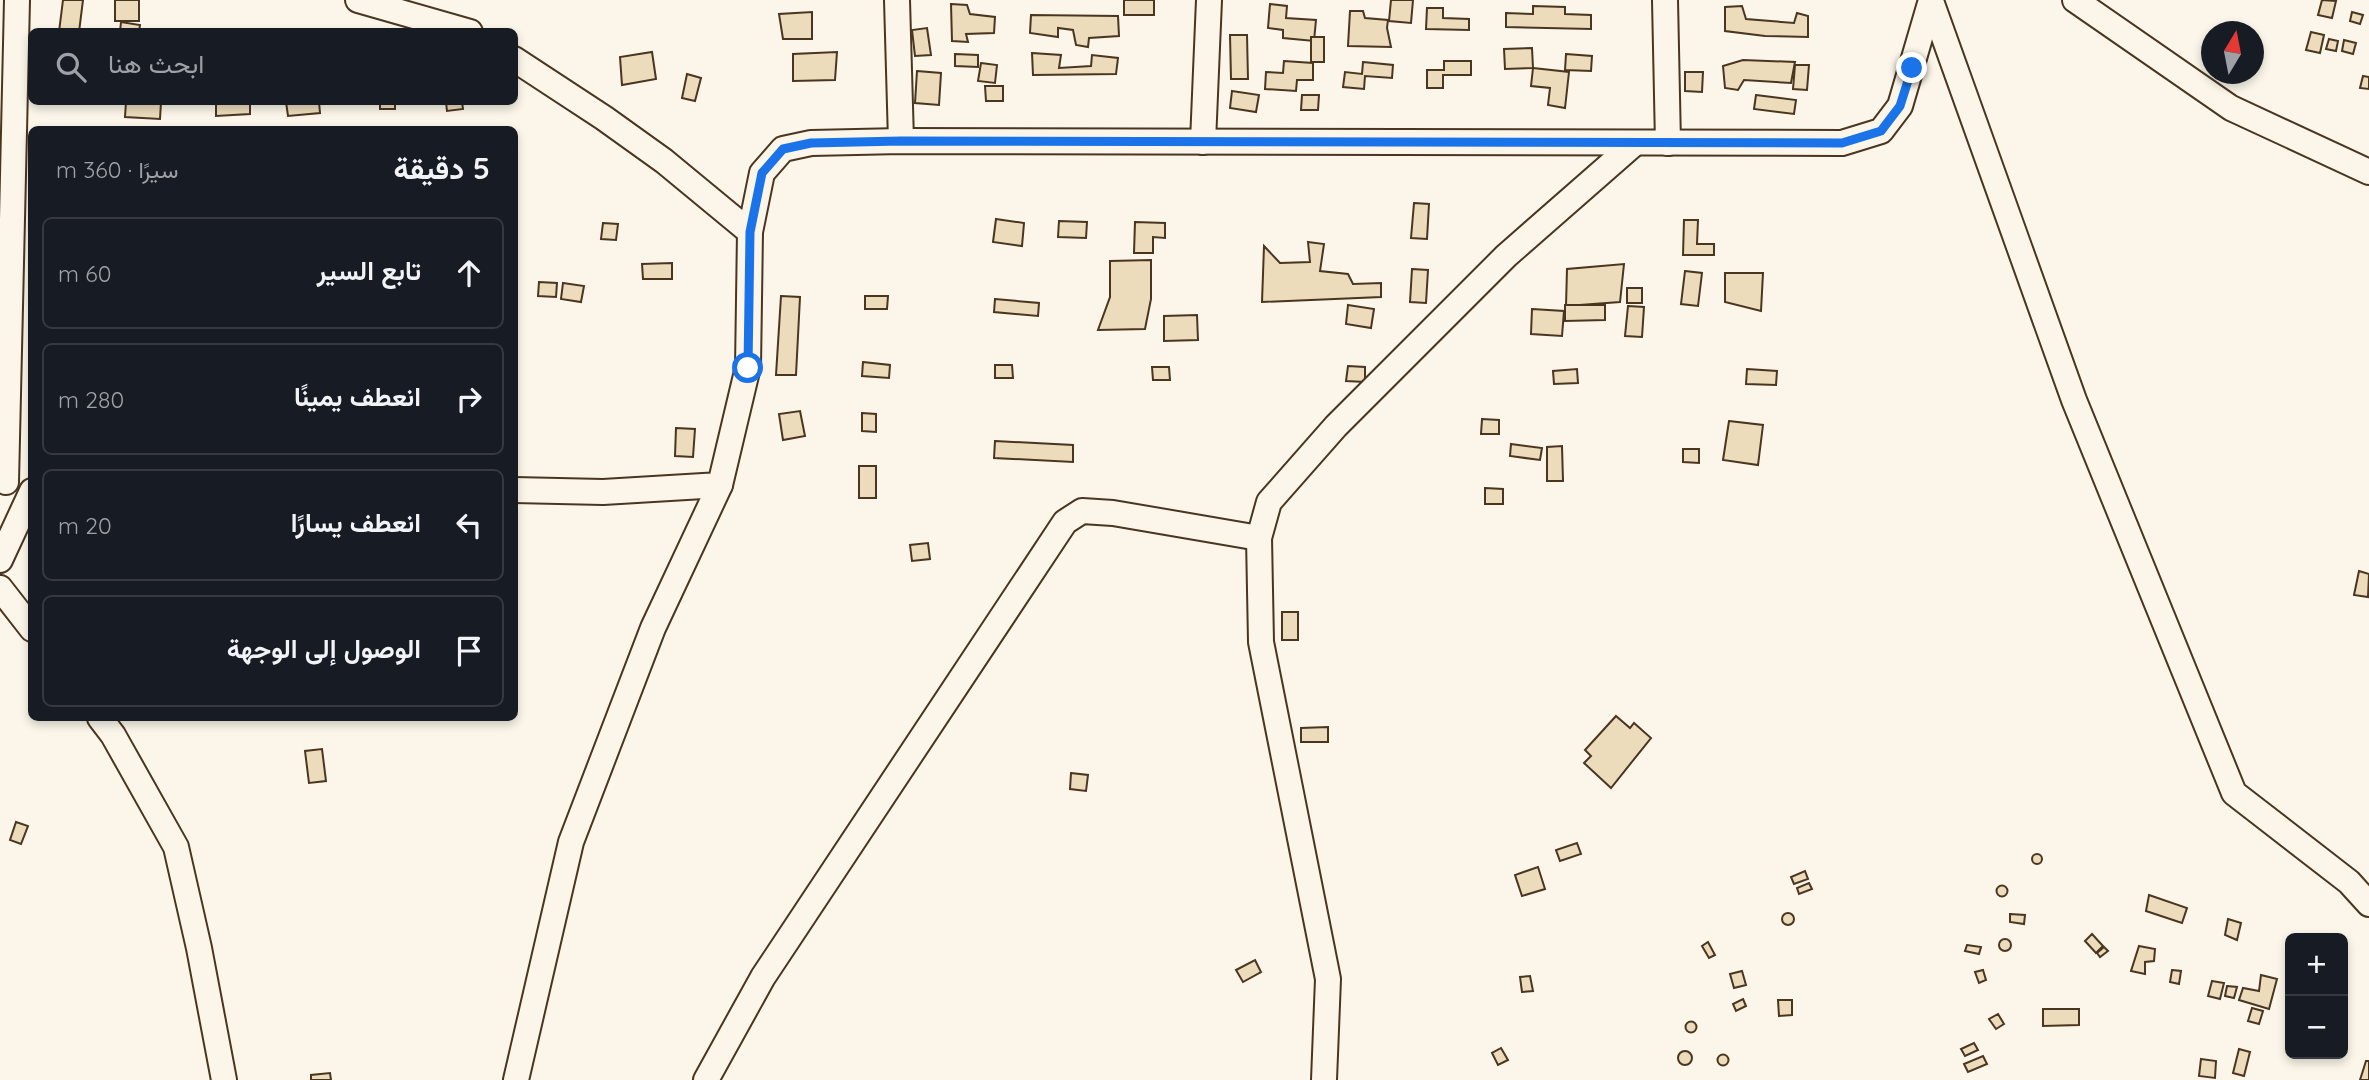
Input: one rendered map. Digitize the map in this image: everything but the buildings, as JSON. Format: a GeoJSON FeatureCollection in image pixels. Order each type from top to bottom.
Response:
{"type":"FeatureCollection","features":[{"type":"Feature","properties":{"kind":"street"},"geometry":{"type":"LineString","coordinates":[[18,0],[5,301],[3,482],[28,483]]}},
{"type":"Feature","properties":{"kind":"street"},"geometry":{"type":"LineString","coordinates":[[358,0],[456,28]]}},
{"type":"Feature","properties":{"kind":"street"},"geometry":{"type":"LineString","coordinates":[[897,0],[901,141]]}},
{"type":"Feature","properties":{"kind":"street"},"geometry":{"type":"LineString","coordinates":[[1203,142],[1209,0]]}},
{"type":"Feature","properties":{"kind":"street"},"geometry":{"type":"LineString","coordinates":[[1665,0],[1668,143]]}},
{"type":"Feature","properties":{"kind":"street"},"geometry":{"type":"LineString","coordinates":[[516,1080],[571,842],[653,628],[720,485],[748,368],[750,232],[762,173],[783,149],[811,143],[901,141],[1842,143],[1881,131],[1900,106],[1931,0]]}},
{"type":"Feature","properties":{"kind":"street"},"geometry":{"type":"LineString","coordinates":[[1931,0],[2074,400],[2234,793],[2349,882],[2369,904]]}},
{"type":"Feature","properties":{"kind":"street"},"geometry":{"type":"LineString","coordinates":[[2075,0],[2231,108],[2369,172]]}},
{"type":"Feature","properties":{"kind":"street"},"geometry":{"type":"LineString","coordinates":[[518,62],[664,161],[750,232]]}},
{"type":"Feature","properties":{"kind":"street"},"geometry":{"type":"LineString","coordinates":[[1324,1080],[1328,979],[1261,642],[1259,538],[1269,502],[1336,426],[1506,256],[1635,143]]}},
{"type":"Feature","properties":{"kind":"street"},"geometry":{"type":"LineString","coordinates":[[518,490],[603,492],[720,485]]}},
{"type":"Feature","properties":{"kind":"street"},"geometry":{"type":"LineString","coordinates":[[0,560],[28,500]]}},
{"type":"Feature","properties":{"kind":"street"},"geometry":{"type":"LineString","coordinates":[[706,1080],[763,977],[1065,522],[1082,511],[1102,512],[1259,538]]}},
{"type":"Feature","properties":{"kind":"street"},"geometry":{"type":"LineString","coordinates":[[0,588],[28,624]]}},
{"type":"Feature","properties":{"kind":"street"},"geometry":{"type":"LineString","coordinates":[[102,721],[113,735],[176,847],[199,948],[224,1080]]}},
{"type":"Feature","properties":{"kind":"route"},"geometry":{"type":"LineString","coordinates":[[748,368],[750,232],[762,173],[783,149],[811,143],[901,141],[1842,143],[1881,131],[1900,106],[1912,68]]}}]}
